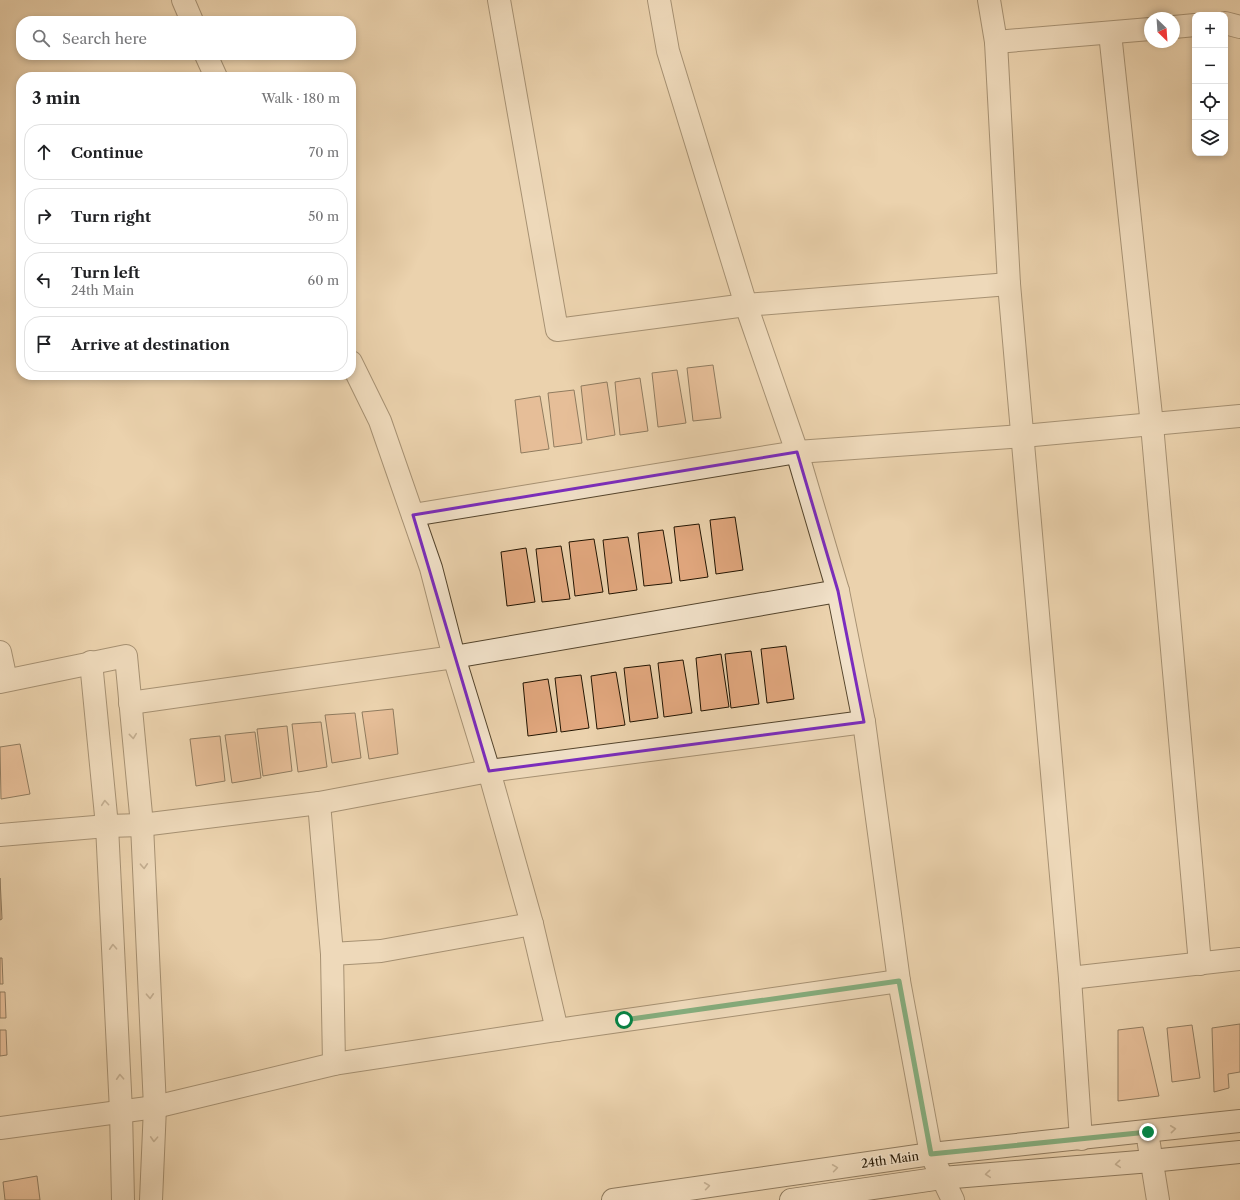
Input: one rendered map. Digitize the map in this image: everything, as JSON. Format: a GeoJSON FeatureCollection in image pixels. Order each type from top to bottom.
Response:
{"type":"FeatureCollection","features":[{"type":"Feature","properties":{"kind":"street"},"geometry":{"type":"LineString","coordinates":[[183,0],[190,16]]}},
{"type":"Feature","properties":{"kind":"street"},"geometry":{"type":"LineString","coordinates":[[499,0],[557,330],[746,305],[1009,284]]}},
{"type":"Feature","properties":{"kind":"street"},"geometry":{"type":"LineString","coordinates":[[659,0],[668,51],[746,305],[797,452],[838,591],[864,722],[899,981],[931,1154],[953,1200]]}},
{"type":"Feature","properties":{"kind":"street"},"geometry":{"type":"LineString","coordinates":[[989,0],[996,42],[1009,284],[1070,978],[1081,1139]]}},
{"type":"Feature","properties":{"kind":"street"},"geometry":{"type":"LineString","coordinates":[[1228,24],[1240,27]]}},
{"type":"Feature","properties":{"kind":"street"},"geometry":{"type":"LineString","coordinates":[[1180,26],[1192,25]]}},
{"type":"Feature","properties":{"kind":"street"},"geometry":{"type":"LineString","coordinates":[[996,42],[1144,29]]}},
{"type":"Feature","properties":{"kind":"street"},"geometry":{"type":"LineString","coordinates":[[1110,32],[1152,425],[1200,964]]}},
{"type":"Feature","properties":{"kind":"street"},"geometry":{"type":"LineString","coordinates":[[208,60],[214,72]]}},
{"type":"Feature","properties":{"kind":"street"},"geometry":{"type":"LineString","coordinates":[[356,372],[380,421],[431,568],[454,657],[489,771],[532,924],[557,1030]]}},
{"type":"Feature","properties":{"kind":"street"},"geometry":{"type":"LineString","coordinates":[[413,515],[797,452],[1023,436],[1240,416]]}},
{"type":"Feature","properties":{"kind":"street"},"geometry":{"type":"LineString","coordinates":[[130,703],[454,657],[838,591]]}},
{"type":"Feature","properties":{"kind":"street"},"geometry":{"type":"LineString","coordinates":[[0,652],[3,681],[126,656],[142,825],[156,1107],[151,1200]]}},
{"type":"Feature","properties":{"kind":"street"},"geometry":{"type":"LineString","coordinates":[[91,662],[107,826],[121,1111],[123,1200]]}},
{"type":"Feature","properties":{"kind":"street"},"geometry":{"type":"LineString","coordinates":[[0,835],[107,826],[142,825],[319,803],[489,771],[864,722]]}},
{"type":"Feature","properties":{"kind":"street"},"geometry":{"type":"LineString","coordinates":[[319,803],[332,954],[334,1064]]}},
{"type":"Feature","properties":{"kind":"street"},"geometry":{"type":"LineString","coordinates":[[332,954],[381,951],[532,924]]}},
{"type":"Feature","properties":{"kind":"street"},"geometry":{"type":"LineString","coordinates":[[1070,978],[1240,959]]}},
{"type":"Feature","properties":{"kind":"street"},"geometry":{"type":"LineString","coordinates":[[0,1128],[156,1107],[334,1064],[557,1030],[899,981]]}},
{"type":"Feature","properties":{"kind":"street","name":"24th Main"},"geometry":{"type":"LineString","coordinates":[[612,1200],[931,1154],[1240,1121]]}},
{"type":"Feature","properties":{"kind":"street"},"geometry":{"type":"LineString","coordinates":[[1148,1132],[1151,1161],[1158,1200]]}},
{"type":"Feature","properties":{"kind":"street"},"geometry":{"type":"LineString","coordinates":[[792,1200],[942,1178],[1151,1161],[1240,1152]]}},
{"type":"Feature","properties":{"kind":"highlighted area"},"geometry":{"type":"Polygon","coordinates":[[[797,452],[838,591],[864,722],[489,771],[413,515],[797,452]]]}},
{"type":"Feature","properties":{"kind":"building"},"geometry":{"type":"Polygon","coordinates":[[[713,365],[721,418],[693,421],[687,368],[713,365]]]}},
{"type":"Feature","properties":{"kind":"building"},"geometry":{"type":"Polygon","coordinates":[[[677,370],[686,423],[658,427],[652,373],[677,370]]]}},
{"type":"Feature","properties":{"kind":"building"},"geometry":{"type":"Polygon","coordinates":[[[640,378],[648,431],[620,435],[615,382],[640,378]]]}},
{"type":"Feature","properties":{"kind":"building"},"geometry":{"type":"Polygon","coordinates":[[[607,382],[615,435],[587,440],[581,386],[607,382]]]}},
{"type":"Feature","properties":{"kind":"building"},"geometry":{"type":"Polygon","coordinates":[[[574,390],[582,443],[554,447],[548,393],[574,390]]]}},
{"type":"Feature","properties":{"kind":"building"},"geometry":{"type":"Polygon","coordinates":[[[540,396],[549,449],[521,453],[515,400],[540,396]]]}},
{"type":"Feature","properties":{"kind":"building"},"geometry":{"type":"Polygon","coordinates":[[[735,517],[743,570],[716,574],[710,520],[735,517]]]}},
{"type":"Feature","properties":{"kind":"building"},"geometry":{"type":"Polygon","coordinates":[[[699,524],[708,577],[680,581],[674,527],[699,524]]]}},
{"type":"Feature","properties":{"kind":"building"},"geometry":{"type":"Polygon","coordinates":[[[663,530],[672,583],[644,586],[638,533],[663,530]]]}},
{"type":"Feature","properties":{"kind":"building"},"geometry":{"type":"Polygon","coordinates":[[[628,537],[637,590],[609,594],[603,540],[628,537]]]}},
{"type":"Feature","properties":{"kind":"building"},"geometry":{"type":"Polygon","coordinates":[[[594,539],[603,592],[575,596],[569,542],[594,539]]]}},
{"type":"Feature","properties":{"kind":"building"},"geometry":{"type":"Polygon","coordinates":[[[561,546],[570,599],[542,602],[536,549],[561,546]]]}},
{"type":"Feature","properties":{"kind":"building"},"geometry":{"type":"Polygon","coordinates":[[[526,548],[535,602],[507,606],[501,552],[526,548]]]}},
{"type":"Feature","properties":{"kind":"building"},"geometry":{"type":"Polygon","coordinates":[[[786,646],[794,699],[767,703],[761,649],[786,646]]]}},
{"type":"Feature","properties":{"kind":"building"},"geometry":{"type":"Polygon","coordinates":[[[751,651],[759,704],[731,708],[725,654],[751,651]]]}},
{"type":"Feature","properties":{"kind":"building"},"geometry":{"type":"Polygon","coordinates":[[[721,654],[729,707],[701,711],[696,658],[721,654]]]}},
{"type":"Feature","properties":{"kind":"building"},"geometry":{"type":"Polygon","coordinates":[[[683,660],[692,713],[664,717],[658,663],[683,660]]]}},
{"type":"Feature","properties":{"kind":"building"},"geometry":{"type":"Polygon","coordinates":[[[650,665],[658,718],[630,722],[624,668],[650,665]]]}},
{"type":"Feature","properties":{"kind":"building"},"geometry":{"type":"Polygon","coordinates":[[[616,672],[625,725],[597,729],[591,676],[616,672]]]}},
{"type":"Feature","properties":{"kind":"building"},"geometry":{"type":"Polygon","coordinates":[[[581,675],[589,728],[561,732],[555,678],[581,675]]]}},
{"type":"Feature","properties":{"kind":"building"},"geometry":{"type":"Polygon","coordinates":[[[548,679],[557,732],[528,736],[523,683],[548,679]]]}},
{"type":"Feature","properties":{"kind":"building"},"geometry":{"type":"Polygon","coordinates":[[[393,709],[398,754],[369,759],[362,712],[393,709]]]}},
{"type":"Feature","properties":{"kind":"building"},"geometry":{"type":"Polygon","coordinates":[[[355,713],[361,758],[332,763],[325,715],[355,713]]]}},
{"type":"Feature","properties":{"kind":"building"},"geometry":{"type":"Polygon","coordinates":[[[321,722],[327,767],[298,772],[292,724],[321,722]]]}},
{"type":"Feature","properties":{"kind":"building"},"geometry":{"type":"Polygon","coordinates":[[[287,726],[292,771],[263,776],[257,729],[287,726]]]}},
{"type":"Feature","properties":{"kind":"building"},"geometry":{"type":"Polygon","coordinates":[[[255,732],[261,778],[232,783],[225,735],[255,732]]]}},
{"type":"Feature","properties":{"kind":"building"},"geometry":{"type":"Polygon","coordinates":[[[220,736],[225,781],[196,786],[190,739],[220,736]]]}},
{"type":"Feature","properties":{"kind":"building"},"geometry":{"type":"Polygon","coordinates":[[[20,744],[30,794],[1,799],[0,747],[20,744]]]}},
{"type":"Feature","properties":{"kind":"building"},"geometry":{"type":"Polygon","coordinates":[[[0,878],[2,919],[0,920],[0,878]]]}},
{"type":"Feature","properties":{"kind":"building"},"geometry":{"type":"Polygon","coordinates":[[[0,958],[2,958],[3,984],[0,984],[0,958]]]}},
{"type":"Feature","properties":{"kind":"building"},"geometry":{"type":"Polygon","coordinates":[[[0,992],[5,992],[6,1018],[0,1018],[0,992]]]}},
{"type":"Feature","properties":{"kind":"building"},"geometry":{"type":"Polygon","coordinates":[[[1240,1024],[1240,1072],[1228,1074],[1229,1088],[1214,1092],[1212,1028],[1240,1024]]]}},
{"type":"Feature","properties":{"kind":"building"},"geometry":{"type":"Polygon","coordinates":[[[1192,1025],[1200,1078],[1172,1082],[1167,1028],[1192,1025]]]}},
{"type":"Feature","properties":{"kind":"building"},"geometry":{"type":"Polygon","coordinates":[[[1143,1027],[1159,1096],[1118,1101],[1118,1030],[1143,1027]]]}},
{"type":"Feature","properties":{"kind":"building"},"geometry":{"type":"Polygon","coordinates":[[[0,1030],[6,1030],[7,1055],[0,1056],[0,1030]]]}},
{"type":"Feature","properties":{"kind":"building"},"geometry":{"type":"Polygon","coordinates":[[[37,1176],[40,1200],[5,1200],[3,1182],[37,1176]]]}},
{"type":"Feature","properties":{"kind":"route"},"geometry":{"type":"LineString","coordinates":[[624,1020],[899,981],[931,1154],[1148,1132]]}}]}
